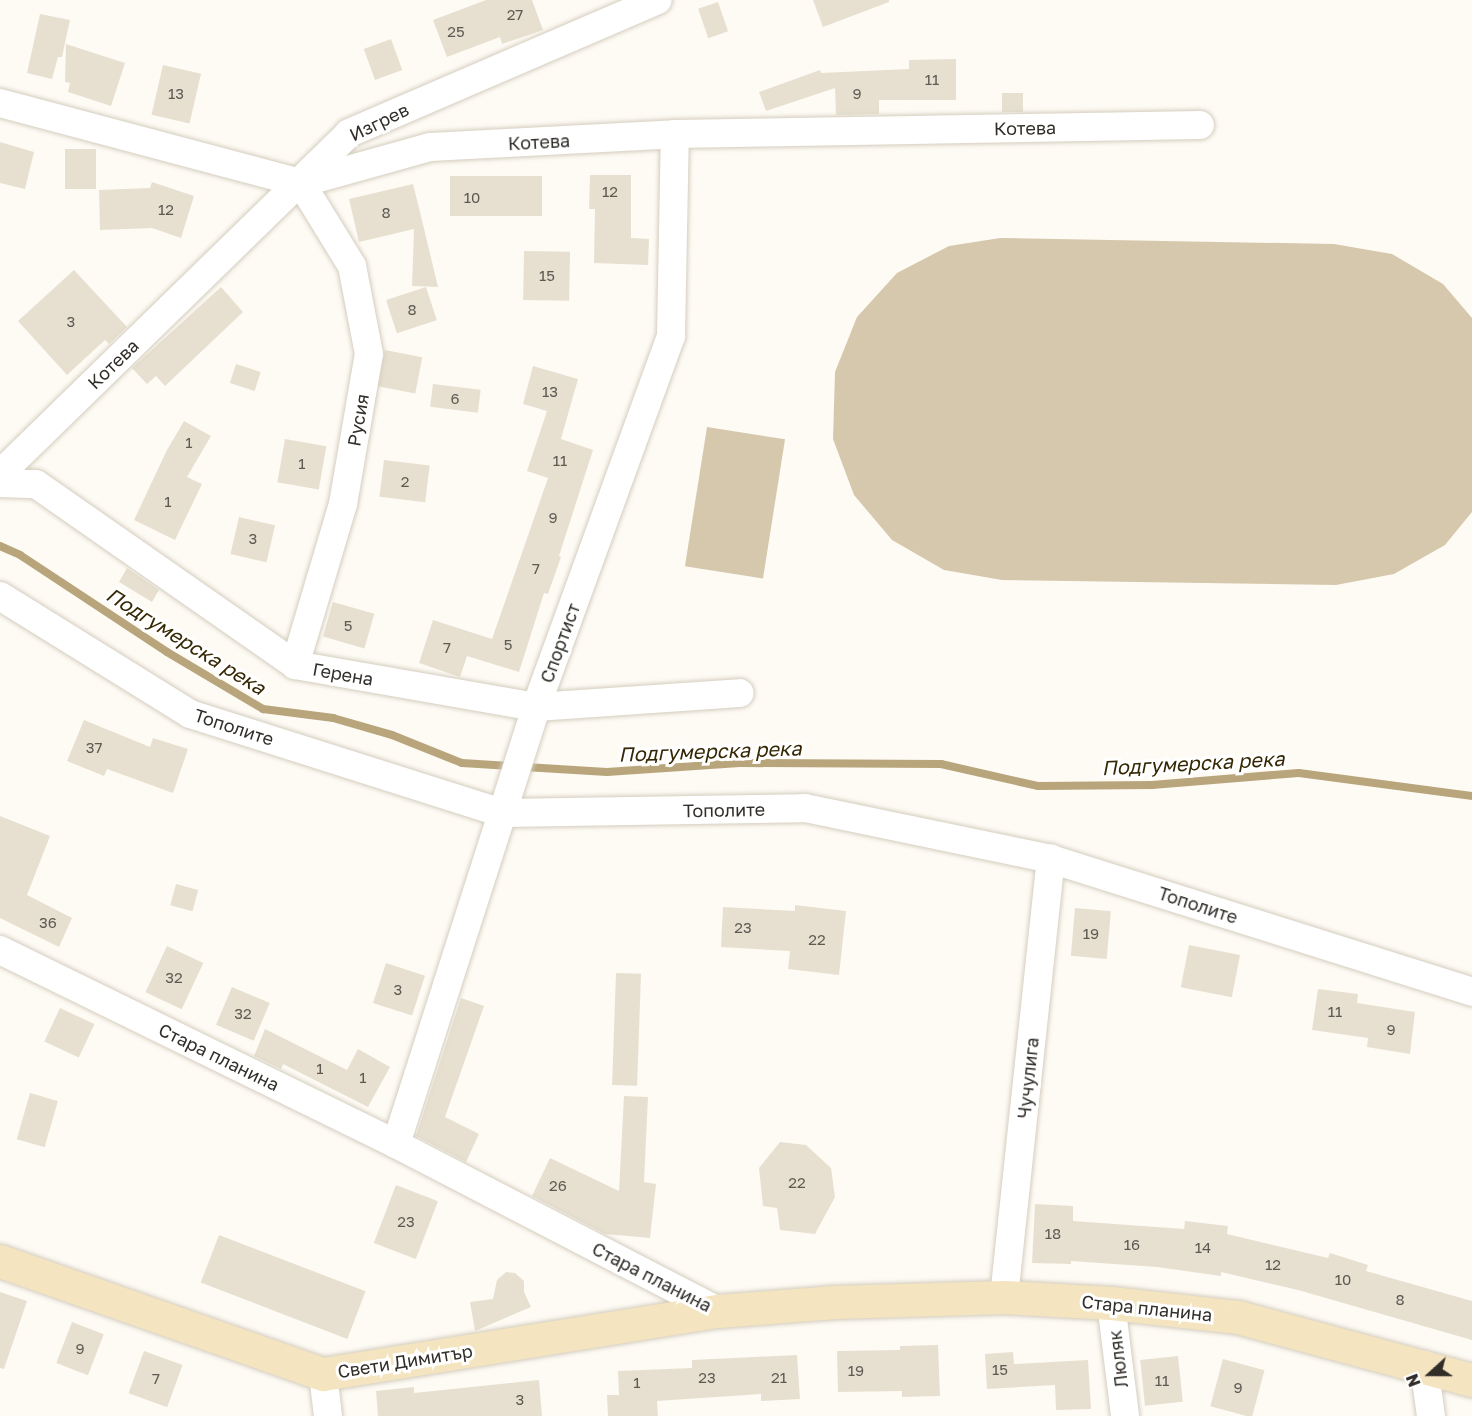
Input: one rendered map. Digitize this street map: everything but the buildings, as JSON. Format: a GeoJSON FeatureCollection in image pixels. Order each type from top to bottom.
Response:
{"type":"FeatureCollection","features":[{"type":"Feature","properties":{"kind":"street","name":"Изгрев"},"geometry":{"type":"LineString","coordinates":[[301,183],[350,133],[658,0]]}},
{"type":"Feature","properties":{"kind":"street"},"geometry":{"type":"LineString","coordinates":[[0,103],[301,183]]}},
{"type":"Feature","properties":{"kind":"street","name":"Котева"},"geometry":{"type":"LineString","coordinates":[[0,474],[301,183],[430,147],[675,134],[1200,125]]}},
{"type":"Feature","properties":{"kind":"street","name":"Спортист"},"geometry":{"type":"LineString","coordinates":[[396,1144],[536,707],[670,336],[675,134]]}},
{"type":"Feature","properties":{"kind":"street","name":"Русия"},"geometry":{"type":"LineString","coordinates":[[295,665],[343,504],[369,354],[352,266],[301,183]]}},
{"type":"Feature","properties":{"kind":"street","name":"Герена"},"geometry":{"type":"LineString","coordinates":[[0,483],[36,484],[295,665],[536,707],[740,693]]}},
{"type":"Feature","properties":{"kind":"street","name":"Тополите"},"geometry":{"type":"LineString","coordinates":[[0,596],[190,714],[502,813],[805,808],[1051,859],[1472,992]]}},
{"type":"Feature","properties":{"kind":"street","name":"Чучулига"},"geometry":{"type":"LineString","coordinates":[[1004,1297],[1051,859]]}},
{"type":"Feature","properties":{"kind":"street","name":"Стара планина"},"geometry":{"type":"LineString","coordinates":[[0,950],[396,1144],[718,1311],[836,1302],[1004,1297],[1111,1303],[1238,1317],[1424,1365],[1472,1380]]}},
{"type":"Feature","properties":{"kind":"street","name":"Свети Димитър"},"geometry":{"type":"LineString","coordinates":[[0,1261],[323,1374],[718,1311]]}},
{"type":"Feature","properties":{"kind":"street","name":"Люляк"},"geometry":{"type":"LineString","coordinates":[[1111,1303],[1125,1416]]}},
{"type":"Feature","properties":{"kind":"street"},"geometry":{"type":"LineString","coordinates":[[1424,1365],[1431,1416]]}},
{"type":"Feature","properties":{"kind":"street"},"geometry":{"type":"LineString","coordinates":[[323,1374],[328,1416]]}},
{"type":"Feature","properties":{"kind":"shaded area"},"geometry":{"type":"Polygon","coordinates":[[[1000,238],[1334,244],[1392,254],[1443,284],[1472,318],[1472,512],[1445,545],[1394,574],[1336,585],[1002,580],[944,570],[892,540],[854,495],[833,439],[835,372],[857,317],[897,273],[949,246],[1000,238]]]}},
{"type":"Feature","properties":{"kind":"shaded area"},"geometry":{"type":"Polygon","coordinates":[[[707,427],[785,439],[763,579],[685,566],[707,427]]]}},
{"type":"Feature","properties":{"kind":"waterway","name":"Подгумерска река"},"geometry":{"type":"LineString","coordinates":[[0,546],[20,555],[167,652],[263,709],[333,718],[392,735],[462,763],[607,772],[740,763],[941,764],[1038,786],[1152,785],[1299,773],[1472,796]]}}]}
